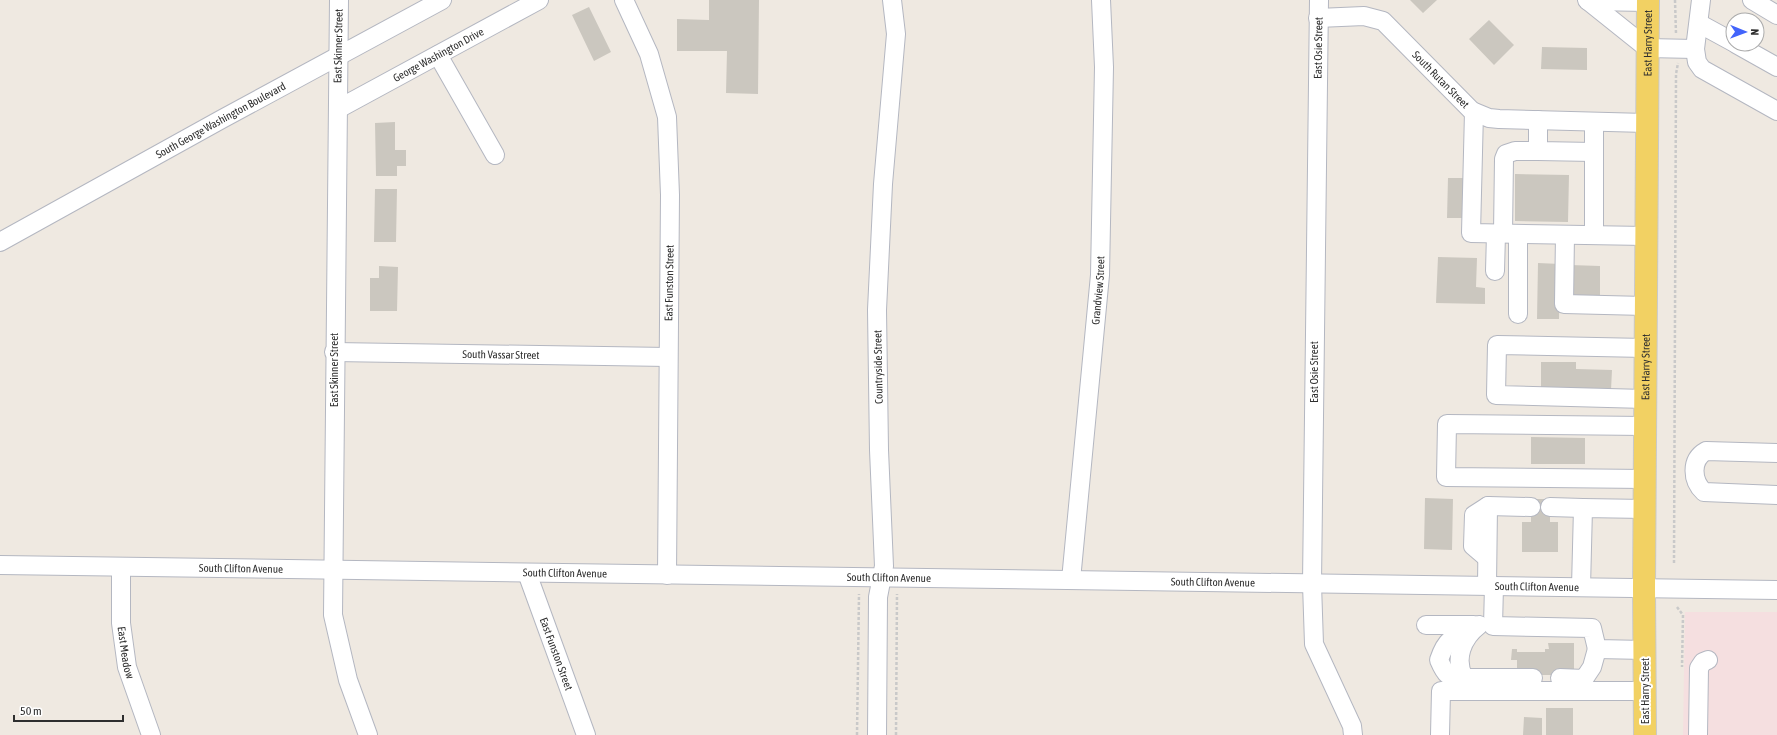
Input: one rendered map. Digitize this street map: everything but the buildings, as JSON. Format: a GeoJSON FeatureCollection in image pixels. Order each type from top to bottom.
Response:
{"type":"FeatureCollection","features":[{"type":"Feature","properties":{"kind":"main road","name":"East Harry Street"},"geometry":{"type":"LineString","coordinates":[[1645,735],[1644,509],[1648,1]]}},
{"type":"Feature","properties":{"kind":"street","name":"East Skinner Street"},"geometry":{"type":"LineString","coordinates":[[339,0],[332,615],[348,680],[368,735]]}},
{"type":"Feature","properties":{"kind":"street","name":"South George Washington Boulevard"},"geometry":{"type":"LineString","coordinates":[[0,242],[442,0]]}},
{"type":"Feature","properties":{"kind":"street","name":"George Washington Drive"},"geometry":{"type":"LineString","coordinates":[[338,109],[539,0]]}},
{"type":"Feature","properties":{"kind":"street","name":"East Funston Street"},"geometry":{"type":"LineString","coordinates":[[624,0],[649,54],[667,117],[670,195],[667,574]]}},
{"type":"Feature","properties":{"kind":"street","name":"Countryside Street"},"geometry":{"type":"LineString","coordinates":[[877,735],[878,597],[884,566],[879,450],[877,310],[883,184],[896,34],[892,0]]}},
{"type":"Feature","properties":{"kind":"street","name":"Grandview Street"},"geometry":{"type":"LineString","coordinates":[[1072,580],[1100,275],[1104,67],[1101,0]]}},
{"type":"Feature","properties":{"kind":"street","name":"East Osie Street"},"geometry":{"type":"LineString","coordinates":[[1319,0],[1312,584],[1314,644],[1352,726],[1353,735]]}},
{"type":"Feature","properties":{"kind":"street"},"geometry":{"type":"LineString","coordinates":[[1688,49],[1700,24],[1701,0]]}},
{"type":"Feature","properties":{"kind":"street"},"geometry":{"type":"LineString","coordinates":[[1752,0],[1777,15]]}},
{"type":"Feature","properties":{"kind":"street"},"geometry":{"type":"LineString","coordinates":[[1587,1],[1647,48],[1688,49]]}},
{"type":"Feature","properties":{"kind":"street"},"geometry":{"type":"LineString","coordinates":[[1587,1],[1648,1]]}},
{"type":"Feature","properties":{"kind":"street","name":"South Rutan Street"},"geometry":{"type":"LineString","coordinates":[[1318,18],[1364,16],[1383,21],[1474,112],[1489,118],[1646,123]]}},
{"type":"Feature","properties":{"kind":"street"},"geometry":{"type":"LineString","coordinates":[[1700,24],[1725,38]]}},
{"type":"Feature","properties":{"kind":"street"},"geometry":{"type":"LineString","coordinates":[[1688,49],[1702,69],[1777,111]]}},
{"type":"Feature","properties":{"kind":"street"},"geometry":{"type":"LineString","coordinates":[[1750,52],[1777,67]]}},
{"type":"Feature","properties":{"kind":"street"},"geometry":{"type":"LineString","coordinates":[[438,55],[495,155]]}},
{"type":"Feature","properties":{"kind":"street"},"geometry":{"type":"LineString","coordinates":[[1474,112],[1471,233],[1646,236]]}},
{"type":"Feature","properties":{"kind":"street"},"geometry":{"type":"LineString","coordinates":[[1538,120],[1538,151]]}},
{"type":"Feature","properties":{"kind":"street"},"geometry":{"type":"LineString","coordinates":[[1594,122],[1594,235]]}},
{"type":"Feature","properties":{"kind":"street"},"geometry":{"type":"LineString","coordinates":[[1518,314],[1506,234],[1504,159],[1506,154],[1515,151],[1594,152]]}},
{"type":"Feature","properties":{"kind":"street"},"geometry":{"type":"LineString","coordinates":[[1495,271],[1506,234]]}},
{"type":"Feature","properties":{"kind":"street"},"geometry":{"type":"LineString","coordinates":[[1565,235],[1564,304],[1645,306]]}},
{"type":"Feature","properties":{"kind":"street"},"geometry":{"type":"LineString","coordinates":[[1645,348],[1497,345],[1496,395],[1645,399]]}},
{"type":"Feature","properties":{"kind":"street","name":"South Vassar Street"},"geometry":{"type":"LineString","coordinates":[[334,352],[668,357]]}},
{"type":"Feature","properties":{"kind":"street"},"geometry":{"type":"LineString","coordinates":[[1645,426],[1447,424],[1446,477],[1645,479]]}},
{"type":"Feature","properties":{"kind":"street"},"geometry":{"type":"LineString","coordinates":[[1777,453],[1706,451],[1698,457],[1695,463],[1695,482],[1704,492],[1777,495]]}},
{"type":"Feature","properties":{"kind":"street"},"geometry":{"type":"LineString","coordinates":[[1426,625],[1481,627],[1592,628],[1596,649],[1592,667],[1584,678],[1464,678],[1458,659],[1464,640],[1481,627],[1491,586],[1487,558],[1473,546],[1474,515],[1488,506],[1531,507]]}},
{"type":"Feature","properties":{"kind":"street"},"geometry":{"type":"LineString","coordinates":[[1550,507],[1644,509]]}},
{"type":"Feature","properties":{"kind":"street"},"geometry":{"type":"LineString","coordinates":[[1581,587],[1583,508]]}},
{"type":"Feature","properties":{"kind":"street","name":"South Clifton Avenue"},"geometry":{"type":"LineString","coordinates":[[0,565],[1777,590]]}},
{"type":"Feature","properties":{"kind":"street","name":"East Meadow"},"geometry":{"type":"LineString","coordinates":[[121,566],[121,624],[127,667],[151,735]]}},
{"type":"Feature","properties":{"kind":"street","name":"East Funston Street"},"geometry":{"type":"LineString","coordinates":[[527,573],[586,735]]}},
{"type":"Feature","properties":{"kind":"street"},"geometry":{"type":"LineString","coordinates":[[1596,649],[1645,650]]}},
{"type":"Feature","properties":{"kind":"street"},"geometry":{"type":"LineString","coordinates":[[1698,735],[1699,668],[1703,662],[1708,660]]}},
{"type":"Feature","properties":{"kind":"street"},"geometry":{"type":"LineString","coordinates":[[1440,735],[1441,691],[1645,691]]}},
{"type":"Feature","properties":{"kind":"path"},"geometry":{"type":"LineString","coordinates":[[1674,563],[1676,74],[1688,49],[1681,45],[1676,35],[1675,0]]}},
{"type":"Feature","properties":{"kind":"path"},"geometry":{"type":"LineString","coordinates":[[896,735],[898,591]]}},
{"type":"Feature","properties":{"kind":"path"},"geometry":{"type":"LineString","coordinates":[[857,735],[859,594]]}},
{"type":"Feature","properties":{"kind":"shaded area"},"geometry":{"type":"Polygon","coordinates":[[[1685,612],[1777,612],[1777,735],[1683,735],[1685,612]]]}}]}
